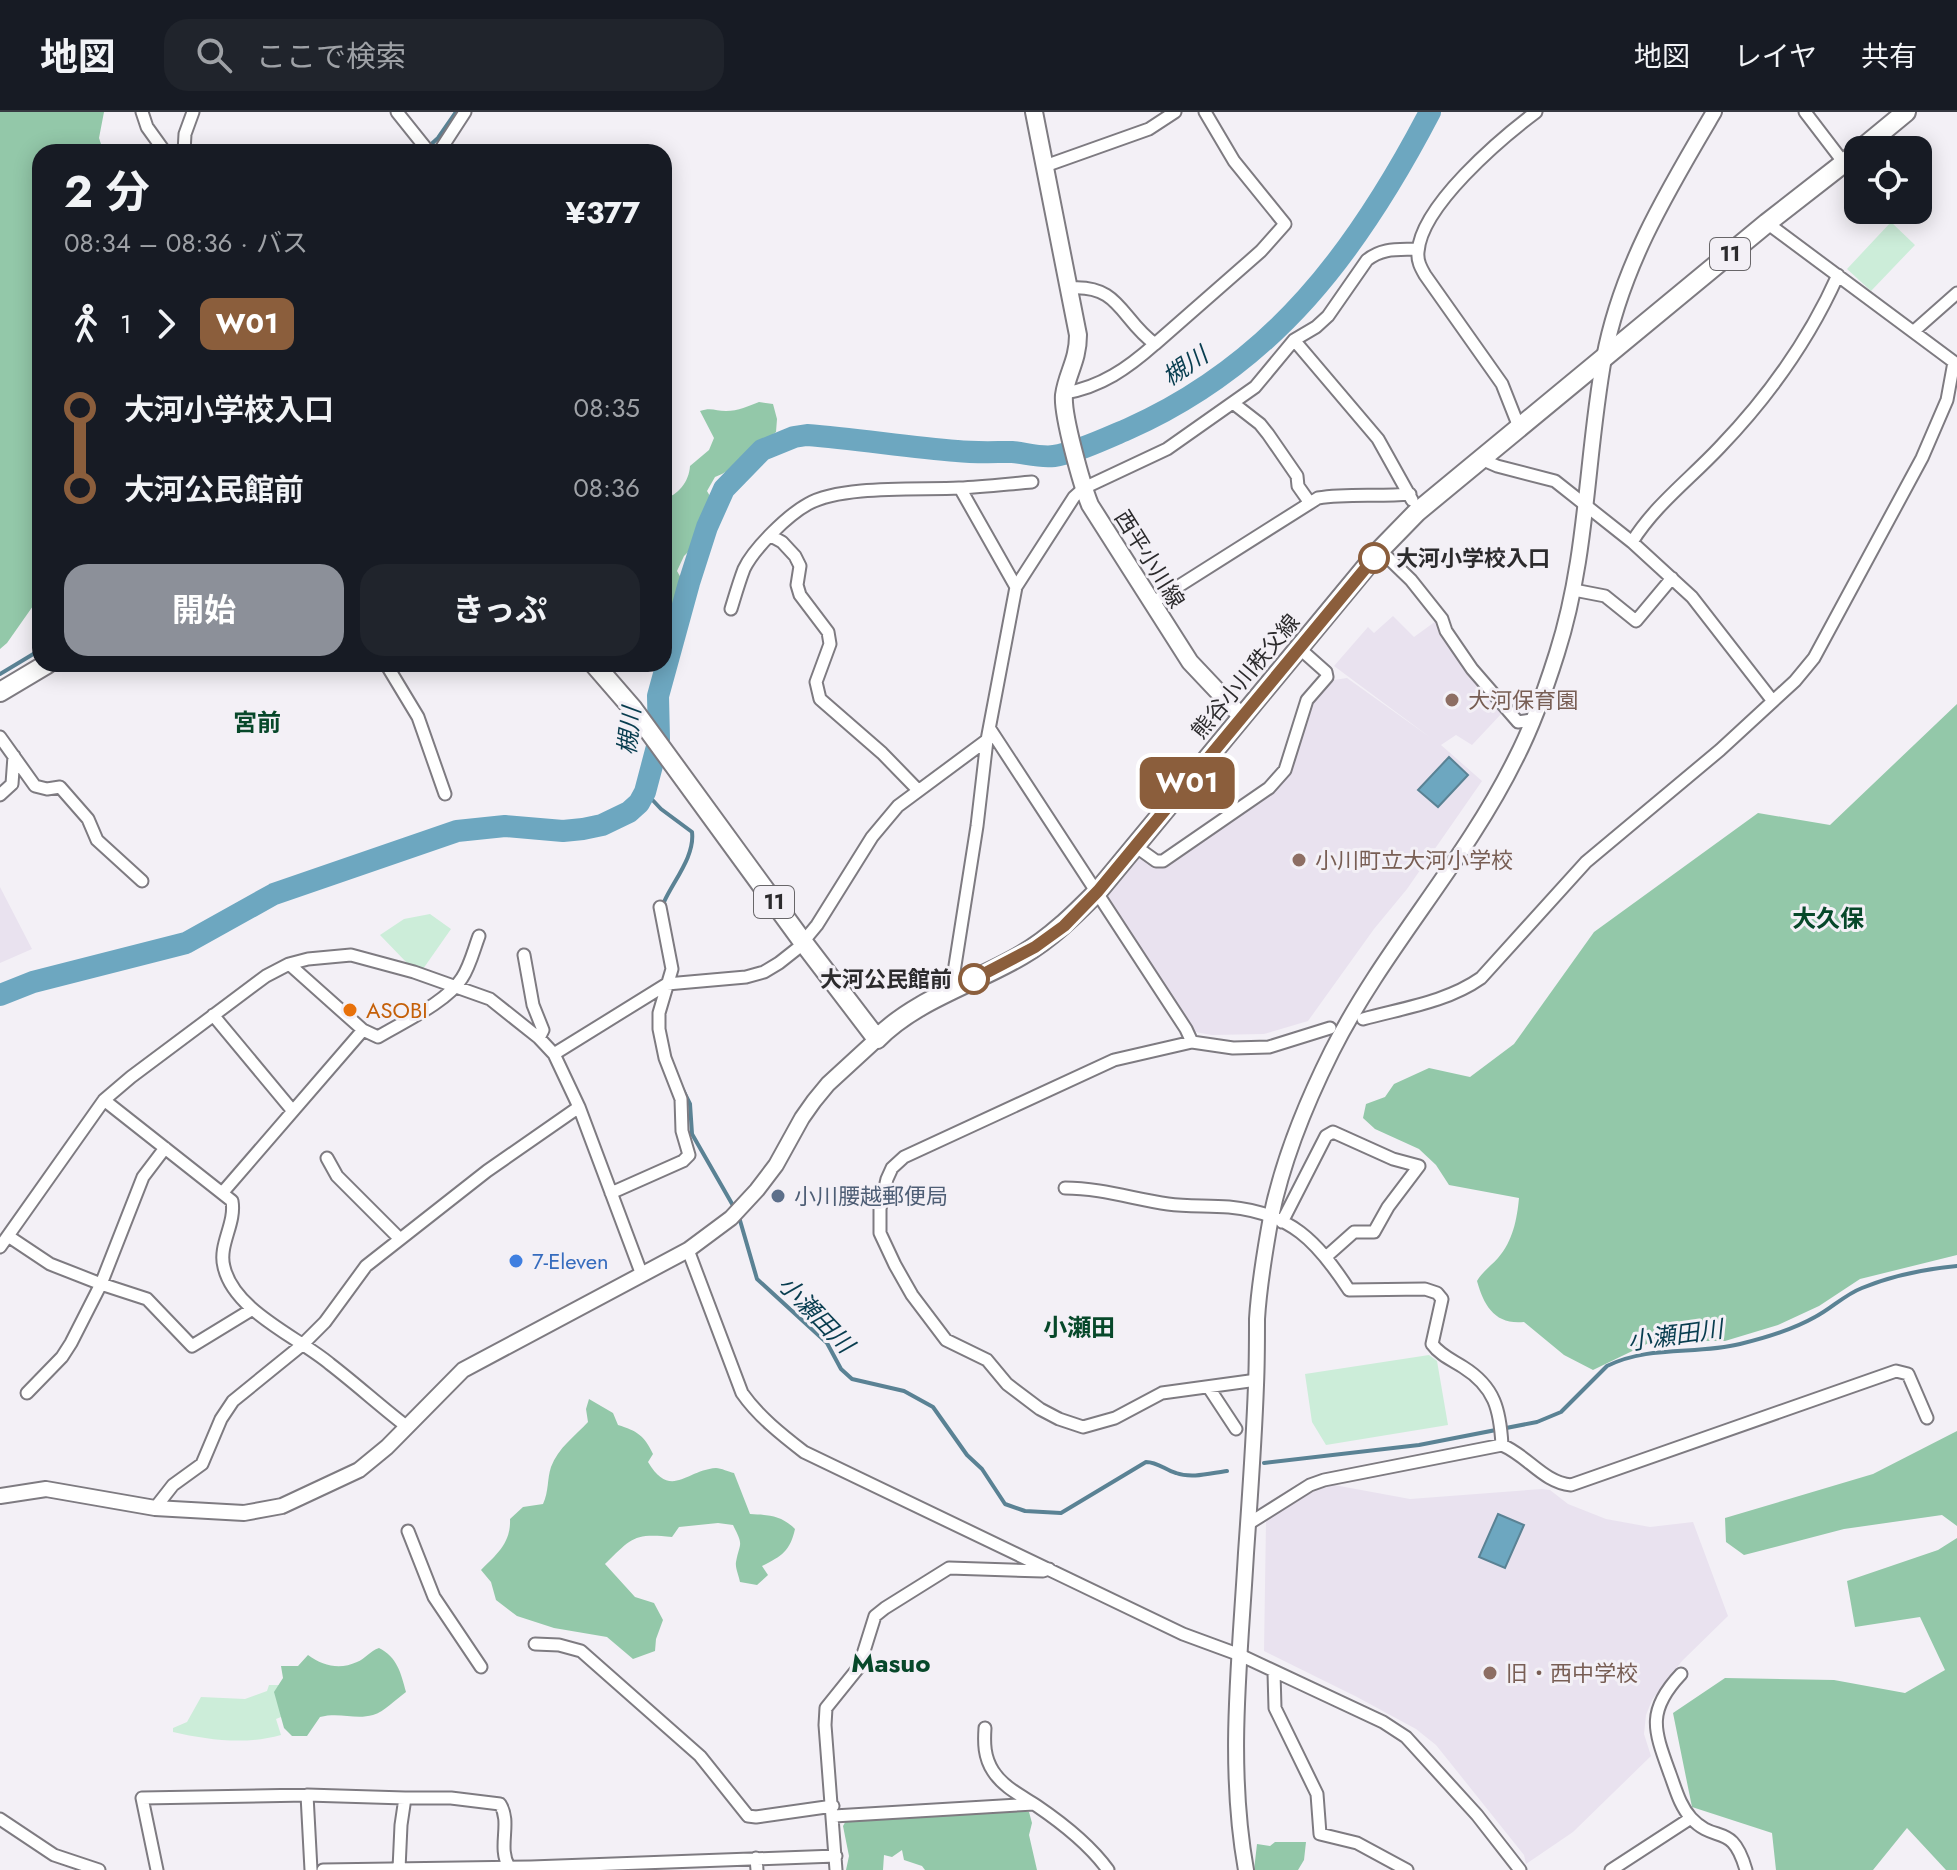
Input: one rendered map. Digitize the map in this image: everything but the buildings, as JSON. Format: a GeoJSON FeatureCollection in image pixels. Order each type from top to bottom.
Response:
{"type":"FeatureCollection","features":[{"type":"Feature","properties":{"kind":"main road"},"geometry":{"type":"LineString","coordinates":[[1034,112],[1078,335],[1078,350],[1065,398]]}},
{"type":"Feature","properties":{"kind":"main road","name":"熊谷小川秩父線"},"geometry":{"type":"LineString","coordinates":[[1877,136],[1906,112]]}},
{"type":"Feature","properties":{"kind":"main road","name":"熊谷小川秩父線"},"geometry":{"type":"LineString","coordinates":[[877,1039],[901,1018],[1035,947],[1064,926],[1098,891],[1242,717],[1380,550],[1414,503],[1481,459],[1844,163]]}},
{"type":"Feature","properties":{"kind":"main road","name":"西平小川線"},"geometry":{"type":"LineString","coordinates":[[1065,398],[1082,484],[1090,505],[1201,676],[1242,717]]}},
{"type":"Feature","properties":{"kind":"main road"},"geometry":{"type":"LineString","coordinates":[[0,692],[34,672]]}},
{"type":"Feature","properties":{"kind":"main road","name":"11"},"geometry":{"type":"LineString","coordinates":[[602,672],[877,1039]]}},
{"type":"Feature","properties":{"kind":"street"},"geometry":{"type":"LineString","coordinates":[[142,112],[147,127],[159,144]]}},
{"type":"Feature","properties":{"kind":"street"},"geometry":{"type":"LineString","coordinates":[[184,144],[193,112]]}},
{"type":"Feature","properties":{"kind":"street"},"geometry":{"type":"LineString","coordinates":[[397,112],[423,144]]}},
{"type":"Feature","properties":{"kind":"street"},"geometry":{"type":"LineString","coordinates":[[444,144],[465,112]]}},
{"type":"Feature","properties":{"kind":"street"},"geometry":{"type":"LineString","coordinates":[[1045,166],[1149,129],[1175,112]]}},
{"type":"Feature","properties":{"kind":"street"},"geometry":{"type":"LineString","coordinates":[[1065,398],[1107,380],[1155,344],[1261,251],[1285,224],[1234,161],[1205,112]]}},
{"type":"Feature","properties":{"kind":"street"},"geometry":{"type":"LineString","coordinates":[[1519,427],[1502,384],[1425,275],[1418,260],[1418,249],[1422,233],[1434,213],[1472,166],[1536,112]]}},
{"type":"Feature","properties":{"kind":"street"},"geometry":{"type":"LineString","coordinates":[[1246,1870],[1239,1832],[1234,1762],[1257,1380],[1257,1314],[1289,1152],[1333,1049],[1356,1006],[1484,815],[1517,756],[1532,720],[1557,653],[1574,590],[1604,357],[1629,272],[1648,227],[1714,112]]}},
{"type":"Feature","properties":{"kind":"street"},"geometry":{"type":"LineString","coordinates":[[1805,112],[1844,146]]}},
{"type":"Feature","properties":{"kind":"street"},"geometry":{"type":"LineString","coordinates":[[1363,1019],[1448,996],[1481,978],[1586,862],[1720,750],[1795,681],[1814,658],[1922,458],[1947,400],[1955,371],[1954,362],[1767,223]]}},
{"type":"Feature","properties":{"kind":"street"},"geometry":{"type":"LineString","coordinates":[[951,991],[988,734],[1016,587],[1082,484],[1167,449],[1255,387],[1294,340],[1328,316],[1367,260],[1376,253],[1418,249]]}},
{"type":"Feature","properties":{"kind":"street"},"geometry":{"type":"LineString","coordinates":[[1632,542],[1648,516],[1722,445],[1773,388],[1822,312],[1838,275]]}},
{"type":"Feature","properties":{"kind":"street"},"geometry":{"type":"LineString","coordinates":[[1070,288],[1088,287],[1109,295],[1155,344]]}},
{"type":"Feature","properties":{"kind":"street"},"geometry":{"type":"LineString","coordinates":[[1914,331],[1957,293]]}},
{"type":"Feature","properties":{"kind":"street"},"geometry":{"type":"LineString","coordinates":[[1294,340],[1378,439],[1414,503]]}},
{"type":"Feature","properties":{"kind":"street"},"geometry":{"type":"LineString","coordinates":[[1233,403],[1268,434],[1297,476],[1298,486],[1310,503]]}},
{"type":"Feature","properties":{"kind":"street"},"geometry":{"type":"LineString","coordinates":[[1481,459],[1555,481],[1632,542],[1692,597],[1772,700]]}},
{"type":"Feature","properties":{"kind":"street"},"geometry":{"type":"LineString","coordinates":[[731,609],[745,567],[758,548],[800,509],[826,496],[1032,482]]}},
{"type":"Feature","properties":{"kind":"street"},"geometry":{"type":"LineString","coordinates":[[960,488],[1016,587]]}},
{"type":"Feature","properties":{"kind":"street"},"geometry":{"type":"LineString","coordinates":[[1152,603],[1318,498],[1342,494],[1414,503]]}},
{"type":"Feature","properties":{"kind":"street"},"geometry":{"type":"LineString","coordinates":[[771,536],[782,542],[795,556],[800,566],[797,585],[800,595],[828,632],[830,644],[816,682],[820,699],[882,753],[918,790]]}},
{"type":"Feature","properties":{"kind":"street"},"geometry":{"type":"LineString","coordinates":[[1380,550],[1411,580],[1442,619],[1446,631],[1472,669],[1518,722],[1532,720]]}},
{"type":"Feature","properties":{"kind":"street"},"geometry":{"type":"LineString","coordinates":[[1574,590],[1605,596],[1636,621],[1672,578]]}},
{"type":"Feature","properties":{"kind":"street"},"geometry":{"type":"LineString","coordinates":[[1135,846],[1156,861],[1163,861],[1269,788],[1285,770],[1307,700],[1327,677],[1326,672],[1299,648]]}},
{"type":"Feature","properties":{"kind":"street"},"geometry":{"type":"LineString","coordinates":[[391,672],[418,717],[445,794]]}},
{"type":"Feature","properties":{"kind":"street"},"geometry":{"type":"LineString","coordinates":[[554,1054],[667,984],[746,977],[764,972],[779,963],[817,925],[872,837],[898,806],[952,768],[988,734]]}},
{"type":"Feature","properties":{"kind":"street"},"geometry":{"type":"LineString","coordinates":[[988,734],[1098,891],[1192,1042]]}},
{"type":"Feature","properties":{"kind":"street"},"geometry":{"type":"LineString","coordinates":[[0,737],[35,786],[47,789],[60,787],[88,819],[97,840],[142,881]]}},
{"type":"Feature","properties":{"kind":"street"},"geometry":{"type":"LineString","coordinates":[[0,795],[12,784],[14,755]]}},
{"type":"Feature","properties":{"kind":"street"},"geometry":{"type":"LineString","coordinates":[[611,1193],[683,1161],[689,1155],[682,1131],[681,1099],[660,1038],[659,1013],[672,969],[660,907]]}},
{"type":"Feature","properties":{"kind":"street"},"geometry":{"type":"LineString","coordinates":[[289,964],[363,1030],[378,1037],[429,1007],[463,978],[479,936]]}},
{"type":"Feature","properties":{"kind":"street"},"geometry":{"type":"LineString","coordinates":[[251,1310],[192,1346],[147,1299],[50,1264],[4,1242],[104,1100],[266,976],[289,964],[332,955],[351,955],[414,972],[490,999],[539,1038],[554,1054],[579,1107],[642,1275]]}},
{"type":"Feature","properties":{"kind":"street"},"geometry":{"type":"LineString","coordinates":[[524,955],[533,1005],[543,1030],[539,1038]]}},
{"type":"Feature","properties":{"kind":"street"},"geometry":{"type":"LineString","coordinates":[[213,1015],[292,1110]]}},
{"type":"Feature","properties":{"kind":"street"},"geometry":{"type":"LineString","coordinates":[[1257,1380],[1162,1393],[1096,1425],[1077,1427],[1059,1419],[1007,1384],[987,1360],[946,1340],[937,1330],[895,1265],[880,1233],[884,1186],[892,1168],[904,1157],[1114,1060],[1192,1042],[1233,1048],[1269,1047],[1330,1028]]}},
{"type":"Feature","properties":{"kind":"street"},"geometry":{"type":"LineString","coordinates":[[223,1192],[363,1030]]}},
{"type":"Feature","properties":{"kind":"street"},"geometry":{"type":"LineString","coordinates":[[0,1496],[46,1489],[155,1508],[244,1513],[282,1506],[359,1470],[472,1364],[688,1250],[731,1218],[776,1165],[814,1101],[877,1039]]}},
{"type":"Feature","properties":{"kind":"street"},"geometry":{"type":"LineString","coordinates":[[104,1100],[232,1201],[234,1213],[222,1257],[224,1271],[251,1310],[330,1363],[406,1426]]}},
{"type":"Feature","properties":{"kind":"street"},"geometry":{"type":"LineString","coordinates":[[155,1508],[173,1485],[202,1464],[221,1419],[233,1401],[302,1345],[325,1322],[366,1266],[487,1171],[579,1107]]}},
{"type":"Feature","properties":{"kind":"street"},"geometry":{"type":"LineString","coordinates":[[1277,1219],[1326,1136],[1333,1132],[1393,1159],[1419,1166],[1388,1207],[1374,1232],[1354,1232],[1327,1256]]}},
{"type":"Feature","properties":{"kind":"street"},"geometry":{"type":"LineString","coordinates":[[27,1393],[62,1357],[101,1284],[143,1177],[165,1148]]}},
{"type":"Feature","properties":{"kind":"street"},"geometry":{"type":"LineString","coordinates":[[327,1158],[337,1176],[399,1238]]}},
{"type":"Feature","properties":{"kind":"street"},"geometry":{"type":"LineString","coordinates":[[1065,1188],[1082,1188],[1170,1204],[1232,1207],[1277,1219],[1310,1237],[1327,1256],[1349,1290],[1425,1289],[1442,1299],[1432,1344],[1437,1351],[1468,1370],[1488,1388],[1500,1413],[1502,1445]]}},
{"type":"Feature","properties":{"kind":"street"},"geometry":{"type":"LineString","coordinates":[[688,1250],[742,1393],[781,1434],[804,1452],[1183,1634],[1240,1655],[1383,1722],[1406,1737],[1433,1764],[1520,1870]]}},
{"type":"Feature","properties":{"kind":"street"},"geometry":{"type":"LineString","coordinates":[[1248,1524],[1310,1485],[1324,1480],[1502,1445],[1515,1451],[1555,1484],[1571,1485],[1896,1371],[1908,1374],[1927,1418]]}},
{"type":"Feature","properties":{"kind":"street"},"geometry":{"type":"LineString","coordinates":[[1209,1388],[1236,1429]]}},
{"type":"Feature","properties":{"kind":"street"},"geometry":{"type":"LineString","coordinates":[[408,1531],[434,1597],[481,1667]]}},
{"type":"Feature","properties":{"kind":"street"},"geometry":{"type":"LineString","coordinates":[[836,1870],[826,1708],[859,1667],[875,1616],[949,1568],[1049,1569]]}},
{"type":"Feature","properties":{"kind":"street"},"geometry":{"type":"LineString","coordinates":[[535,1644],[559,1645],[581,1651],[700,1756],[748,1816],[1034,1804]]}},
{"type":"Feature","properties":{"kind":"street"},"geometry":{"type":"LineString","coordinates":[[1274,1673],[1275,1708],[1317,1794],[1320,1834],[1357,1843],[1407,1870]]}},
{"type":"Feature","properties":{"kind":"street"},"geometry":{"type":"LineString","coordinates":[[1681,1674],[1658,1705],[1655,1732],[1681,1805],[1700,1826],[1729,1837],[1740,1851],[1746,1870]]}},
{"type":"Feature","properties":{"kind":"street"},"geometry":{"type":"LineString","coordinates":[[985,1728],[986,1756],[993,1773],[1015,1793],[1075,1836],[1108,1870]]}},
{"type":"Feature","properties":{"kind":"street"},"geometry":{"type":"LineString","coordinates":[[307,1795],[311,1870]]}},
{"type":"Feature","properties":{"kind":"street"},"geometry":{"type":"LineString","coordinates":[[157,1870],[142,1798],[307,1795],[451,1798],[500,1804],[504,1818],[503,1854],[509,1867]]}},
{"type":"Feature","properties":{"kind":"street"},"geometry":{"type":"LineString","coordinates":[[399,1869],[405,1798]]}},
{"type":"Feature","properties":{"kind":"street"},"geometry":{"type":"LineString","coordinates":[[1611,1870],[1691,1818]]}},
{"type":"Feature","properties":{"kind":"street"},"geometry":{"type":"LineString","coordinates":[[0,1819],[54,1855],[99,1870]]}},
{"type":"Feature","properties":{"kind":"street"},"geometry":{"type":"LineString","coordinates":[[323,1870],[756,1864],[836,1856]]}},
{"type":"Feature","properties":{"kind":"shaded area","name":"小川町立大河小学校"},"geometry":{"type":"Polygon","coordinates":[[[1393,616],[1414,637],[1436,621],[1503,712],[1472,745],[1456,735],[1441,745],[1482,781],[1407,889],[1308,1021],[1264,1034],[1212,1035],[1195,1032],[1108,896],[1141,856],[1164,865],[1275,790],[1290,770],[1314,700],[1334,680],[1347,678],[1431,738],[1334,666],[1368,627],[1374,633],[1393,616]]]}},
{"type":"Feature","properties":{"kind":"shaded area"},"geometry":{"type":"Polygon","coordinates":[[[0,887],[32,949],[0,963],[0,887]]]}},
{"type":"Feature","properties":{"kind":"shaded area","name":"旧・西中学校"},"geometry":{"type":"Polygon","coordinates":[[[1334,1485],[1410,1499],[1542,1489],[1550,1490],[1568,1504],[1606,1519],[1650,1527],[1693,1522],[1728,1616],[1682,1661],[1652,1700],[1646,1715],[1644,1734],[1651,1756],[1573,1832],[1526,1864],[1524,1855],[1436,1745],[1416,1729],[1264,1651],[1266,1521],[1303,1494],[1334,1485]]]}},
{"type":"Feature","properties":{"kind":"green space"},"geometry":{"type":"Polygon","coordinates":[[[0,112],[104,112],[99,138],[101,144],[32,144],[32,607],[0,649],[0,112]]]}},
{"type":"Feature","properties":{"kind":"green space"},"geometry":{"type":"Polygon","coordinates":[[[1889,224],[1893,224],[1915,245],[1871,291],[1847,269],[1889,224]]]}},
{"type":"Feature","properties":{"kind":"green space"},"geometry":{"type":"Polygon","coordinates":[[[759,402],[773,404],[776,432],[739,463],[715,477],[707,491],[714,503],[705,513],[695,532],[693,547],[684,556],[677,571],[685,585],[672,628],[672,495],[682,487],[690,466],[709,450],[714,438],[700,411],[743,408],[759,402]]]}},
{"type":"Feature","properties":{"kind":"green space"},"geometry":{"type":"Polygon","coordinates":[[[1957,704],[1957,1255],[1860,1279],[1819,1306],[1778,1325],[1725,1341],[1653,1341],[1593,1370],[1564,1355],[1524,1322],[1498,1317],[1487,1306],[1477,1281],[1498,1258],[1511,1237],[1519,1198],[1449,1185],[1436,1165],[1419,1149],[1375,1129],[1363,1118],[1366,1104],[1385,1097],[1394,1084],[1429,1068],[1470,1077],[1514,1044],[1594,932],[1758,813],[1830,825],[1957,704]]]}},
{"type":"Feature","properties":{"kind":"green space"},"geometry":{"type":"Polygon","coordinates":[[[430,914],[451,929],[423,969],[407,963],[380,935],[404,919],[430,914]]]}},
{"type":"Feature","properties":{"kind":"green space"},"geometry":{"type":"Polygon","coordinates":[[[1429,1355],[1437,1361],[1448,1425],[1326,1445],[1312,1422],[1305,1374],[1429,1355]]]}},
{"type":"Feature","properties":{"kind":"green space"},"geometry":{"type":"Polygon","coordinates":[[[589,1399],[613,1413],[618,1425],[643,1438],[653,1454],[648,1462],[664,1479],[679,1480],[716,1468],[734,1473],[750,1514],[780,1518],[795,1529],[791,1543],[784,1552],[762,1566],[768,1575],[757,1585],[740,1582],[736,1564],[740,1541],[733,1525],[718,1523],[679,1527],[672,1537],[641,1537],[628,1543],[605,1564],[635,1597],[654,1603],[663,1620],[655,1651],[633,1659],[607,1637],[554,1628],[517,1616],[496,1600],[491,1582],[481,1570],[505,1541],[510,1519],[523,1507],[543,1504],[554,1460],[588,1422],[586,1409],[589,1399]]]}},
{"type":"Feature","properties":{"kind":"green space"},"geometry":{"type":"Polygon","coordinates":[[[1957,1431],[1957,1526],[1942,1515],[1844,1529],[1744,1555],[1726,1542],[1725,1518],[1873,1474],[1957,1431]]]}},
{"type":"Feature","properties":{"kind":"green space"},"geometry":{"type":"Polygon","coordinates":[[[1957,1538],[1957,1870],[1946,1870],[1907,1828],[1873,1870],[1776,1870],[1772,1833],[1692,1807],[1673,1713],[1725,1678],[1834,1680],[1905,1693],[1945,1670],[1920,1617],[1855,1627],[1847,1581],[1938,1550],[1957,1538]]]}},
{"type":"Feature","properties":{"kind":"green space"},"geometry":{"type":"Polygon","coordinates":[[[379,1648],[394,1661],[406,1692],[373,1715],[320,1717],[307,1736],[292,1736],[284,1728],[274,1692],[283,1678],[281,1666],[298,1666],[308,1655],[326,1664],[344,1666],[360,1661],[379,1648]]]}},
{"type":"Feature","properties":{"kind":"green space"},"geometry":{"type":"Polygon","coordinates":[[[269,1685],[282,1685],[286,1715],[276,1719],[281,1735],[254,1740],[227,1740],[173,1732],[173,1728],[187,1722],[201,1697],[245,1699],[267,1691],[269,1685]]]}},
{"type":"Feature","properties":{"kind":"green space"},"geometry":{"type":"Polygon","coordinates":[[[1029,1812],[1032,1823],[1029,1835],[1037,1870],[925,1870],[904,1860],[902,1850],[892,1857],[884,1855],[883,1870],[846,1870],[849,1856],[843,1826],[847,1819],[1029,1812]]]}},
{"type":"Feature","properties":{"kind":"green space"},"geometry":{"type":"Polygon","coordinates":[[[1275,1842],[1306,1842],[1304,1860],[1298,1870],[1254,1870],[1257,1844],[1270,1846],[1275,1842]]]}},
{"type":"Feature","properties":{"kind":"water"},"geometry":{"type":"Polygon","coordinates":[[[1449,757],[1468,775],[1438,807],[1418,790],[1449,757]]]}},
{"type":"Feature","properties":{"kind":"water"},"geometry":{"type":"Polygon","coordinates":[[[1498,1514],[1524,1525],[1505,1568],[1479,1557],[1498,1514]]]}},
{"type":"Feature","properties":{"kind":"waterway"},"geometry":{"type":"LineString","coordinates":[[431,144],[456,112]]}},
{"type":"Feature","properties":{"kind":"waterway","name":"槻川"},"geometry":{"type":"LineString","coordinates":[[672,645],[707,527],[724,489],[762,450],[807,435],[964,452],[1049,456],[1081,449],[1128,429],[1180,402],[1227,371],[1269,337],[1307,298],[1373,211],[1430,112]]}},
{"type":"Feature","properties":{"kind":"waterway"},"geometry":{"type":"LineString","coordinates":[[0,674],[32,655]]}},
{"type":"Feature","properties":{"kind":"waterway","name":"槻川"},"geometry":{"type":"LineString","coordinates":[[0,995],[33,982],[186,943],[274,894],[457,831],[505,826],[563,831],[583,829],[602,825],[629,812],[645,792],[659,739],[658,696],[665,672]]}},
{"type":"Feature","properties":{"kind":"waterway","name":"小瀬田川"},"geometry":{"type":"LineString","coordinates":[[645,792],[661,809],[692,832],[690,850],[664,902],[665,909]]}},
{"type":"Feature","properties":{"kind":"waterway","name":"小瀬田川"},"geometry":{"type":"LineString","coordinates":[[680,1084],[690,1104],[692,1134],[735,1209]]}},
{"type":"Feature","properties":{"kind":"waterway","name":"小瀬田川"},"geometry":{"type":"LineString","coordinates":[[739,1217],[757,1279],[827,1343],[841,1369],[852,1379],[904,1391],[933,1407],[1005,1504],[1025,1511],[1061,1513],[1146,1462],[1188,1476],[1227,1471]]}},
{"type":"Feature","properties":{"kind":"waterway","name":"小瀬田川"},"geometry":{"type":"LineString","coordinates":[[1264,1463],[1419,1445],[1537,1422],[1561,1412],[1607,1366],[1623,1359],[1723,1347],[1759,1339],[1806,1322],[1862,1288],[1908,1274],[1957,1266]]}},
{"type":"Feature","properties":{"kind":"bus line","name":"W01"},"geometry":{"type":"LineString","coordinates":[[974,979],[1035,947],[1064,926],[1098,891],[1374,558]]}},
{"type":"Feature","properties":{"kind":"place","name":"大河小学校入口"},"geometry":{"type":"Point","coordinates":[1374,558]}},
{"type":"Feature","properties":{"kind":"place","name":"大河保育園"},"geometry":{"type":"Point","coordinates":[1452,700]}},
{"type":"Feature","properties":{"kind":"place","name":"小川町立大河小学校"},"geometry":{"type":"Point","coordinates":[1299,860]}},
{"type":"Feature","properties":{"kind":"place","name":"大河公民館前"},"geometry":{"type":"Point","coordinates":[974,979]}},
{"type":"Feature","properties":{"kind":"place","name":"ASOBI"},"geometry":{"type":"Point","coordinates":[350,1010]}},
{"type":"Feature","properties":{"kind":"place","name":"小川腰越郵便局"},"geometry":{"type":"Point","coordinates":[778,1196]}},
{"type":"Feature","properties":{"kind":"place","name":"7-Eleven"},"geometry":{"type":"Point","coordinates":[516,1261]}},
{"type":"Feature","properties":{"kind":"place","name":"旧・西中学校"},"geometry":{"type":"Point","coordinates":[1490,1673]}},
{"type":"Feature","properties":{"kind":"district","name":"宮前"},"geometry":{"type":"Point","coordinates":[257,722]}},
{"type":"Feature","properties":{"kind":"district","name":"大久保"},"geometry":{"type":"Point","coordinates":[1828,918]}},
{"type":"Feature","properties":{"kind":"district","name":"小瀬田"},"geometry":{"type":"Point","coordinates":[1079,1327]}},
{"type":"Feature","properties":{"kind":"district","name":"Masuo"},"geometry":{"type":"Point","coordinates":[891,1663]}}]}
